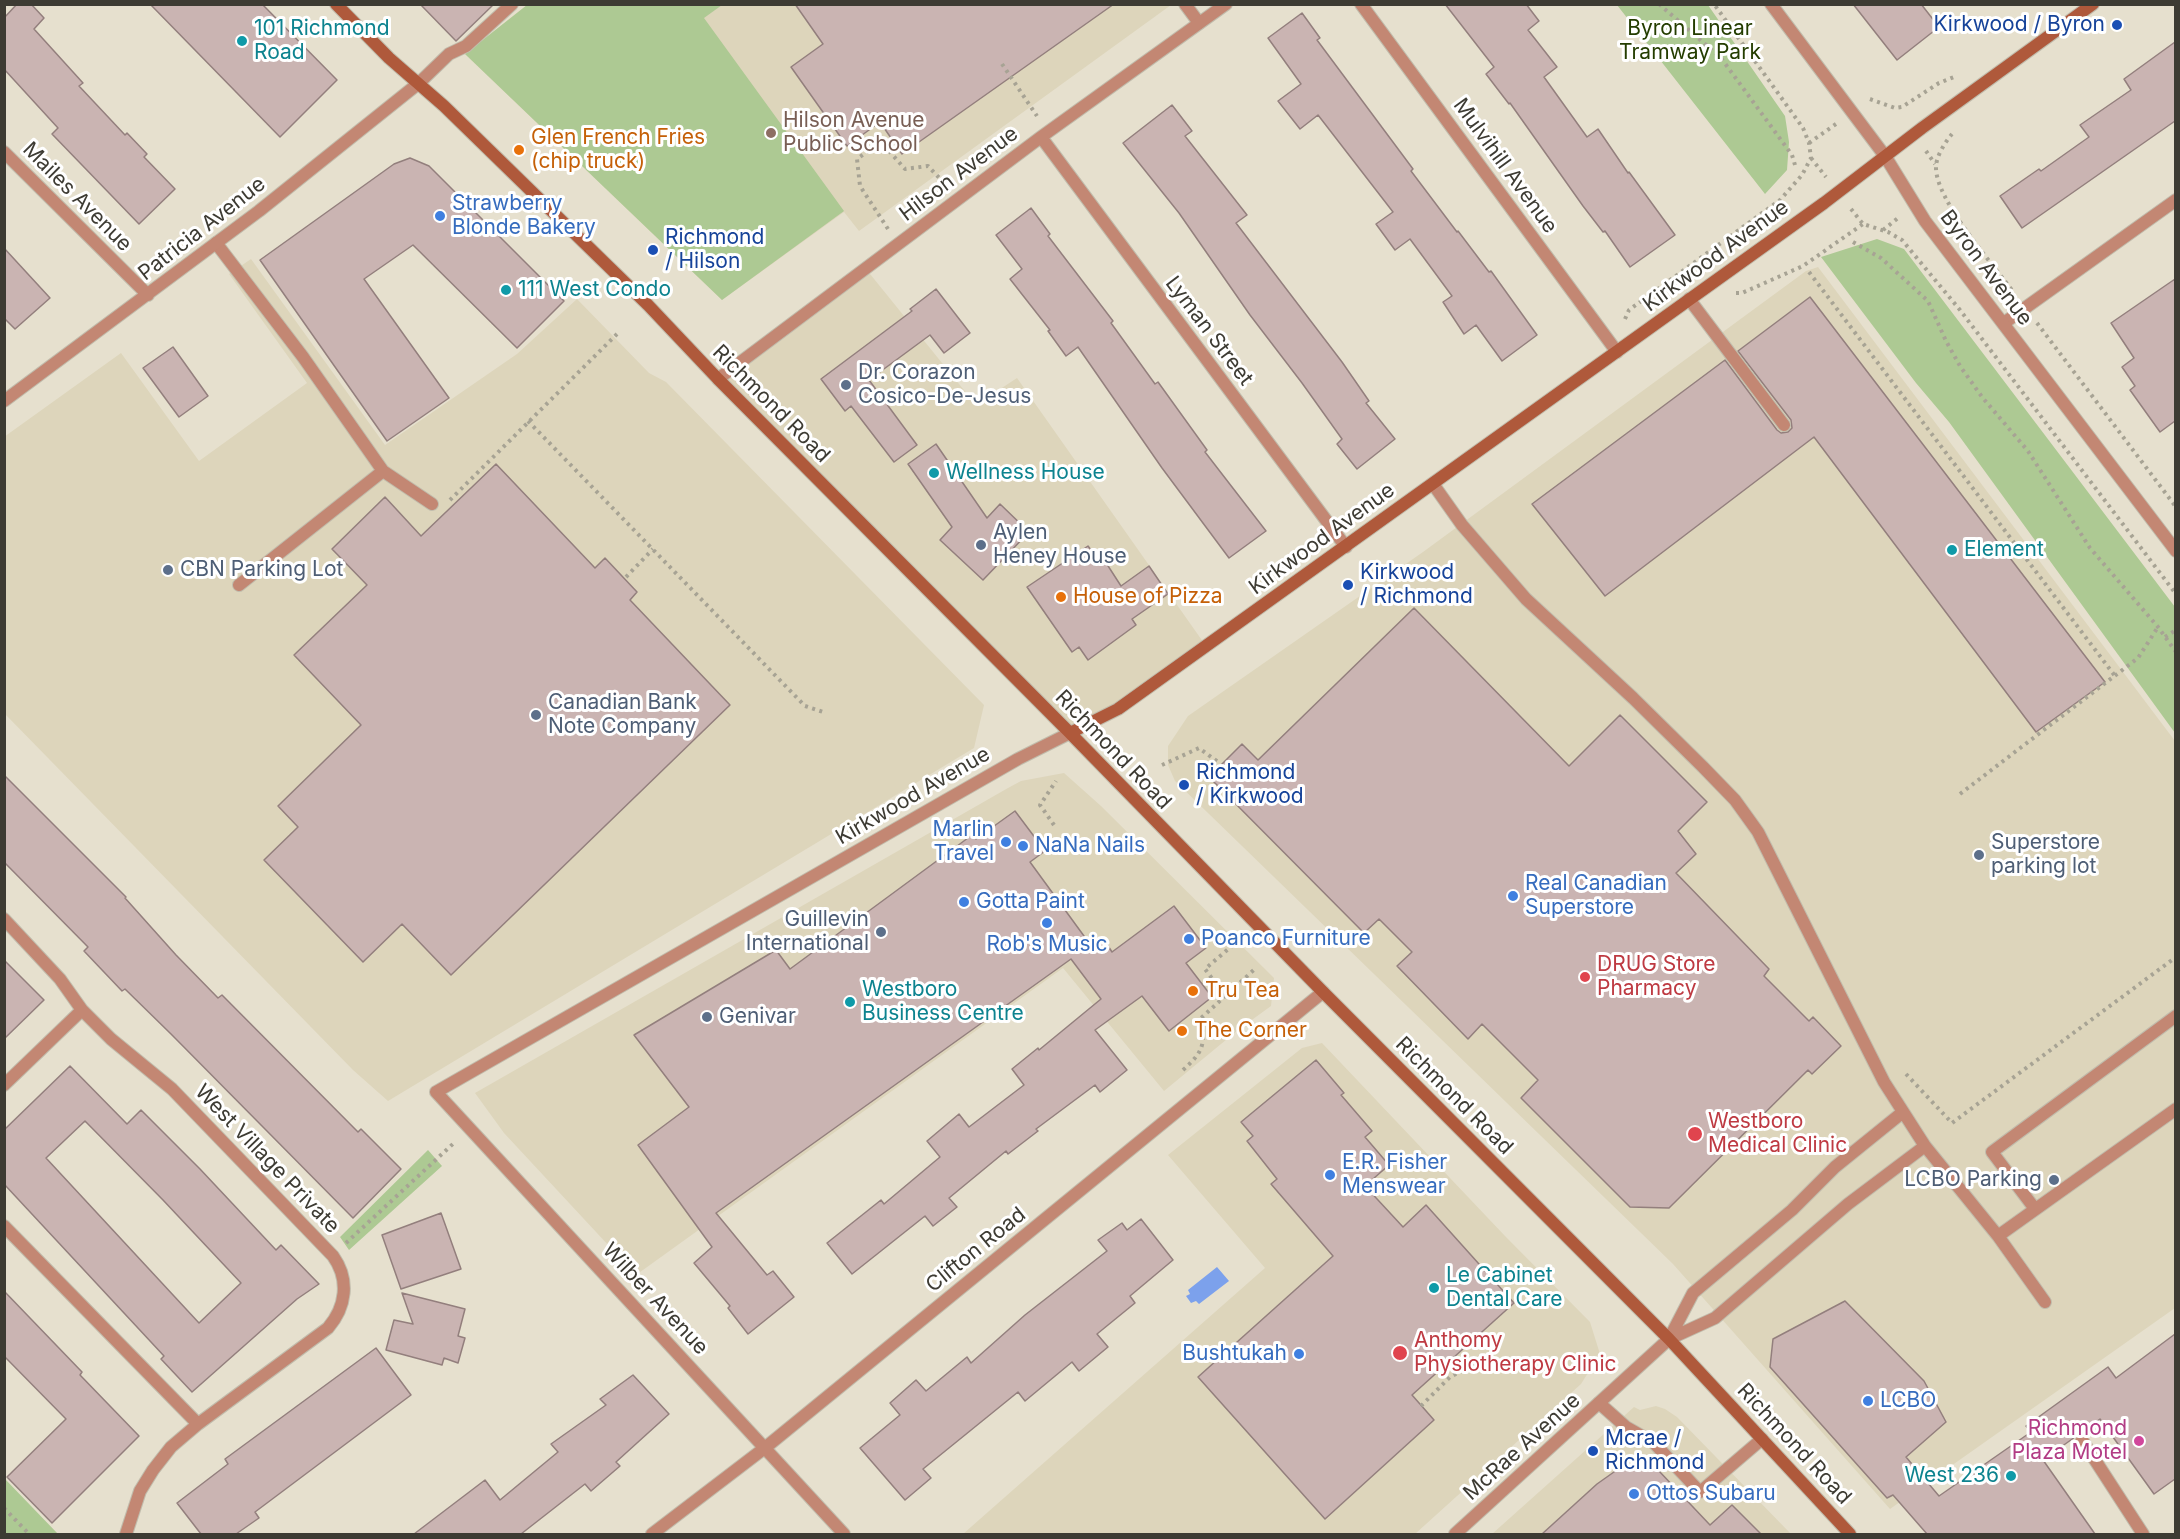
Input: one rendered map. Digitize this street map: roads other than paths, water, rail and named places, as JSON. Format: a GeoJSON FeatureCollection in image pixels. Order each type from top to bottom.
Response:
{"type":"FeatureCollection","features":[{"type":"Feature","properties":{"kind":"main road","name":"Richmond Road"},"geometry":{"type":"LineString","coordinates":[[336,4],[389,58],[419,83],[648,305],[718,379],[1070,733],[1323,992],[1669,1339],[1850,1534]]}},
{"type":"Feature","properties":{"kind":"main road","name":"Kirkwood Avenue"},"geometry":{"type":"LineString","coordinates":[[1070,733],[1118,709],[1346,547],[1824,203],[2094,4]]}},
{"type":"Feature","properties":{"kind":"street","name":"Patricia Avenue"},"geometry":{"type":"LineString","coordinates":[[4,401],[216,243],[419,83],[449,54],[466,46],[512,4]]}},
{"type":"Feature","properties":{"kind":"street"},"geometry":{"type":"LineString","coordinates":[[1185,4],[1199,23]]}},
{"type":"Feature","properties":{"kind":"street","name":"Hilson Avenue"},"geometry":{"type":"LineString","coordinates":[[718,379],[958,199],[1226,4]]}},
{"type":"Feature","properties":{"kind":"street","name":"Mulvihill Avenue"},"geometry":{"type":"LineString","coordinates":[[1361,4],[1617,352]]}},
{"type":"Feature","properties":{"kind":"street","name":"Byron Avenue"},"geometry":{"type":"LineString","coordinates":[[1771,4],[1885,156],[1926,221],[2175,551]]}},
{"type":"Feature","properties":{"kind":"street","name":"Lyman Street"},"geometry":{"type":"LineString","coordinates":[[1045,135],[1346,547]]}},
{"type":"Feature","properties":{"kind":"street","name":"Mailes Avenue"},"geometry":{"type":"LineString","coordinates":[[4,152],[148,295]]}},
{"type":"Feature","properties":{"kind":"street"},"geometry":{"type":"LineString","coordinates":[[2004,323],[2175,200]]}},
{"type":"Feature","properties":{"kind":"street"},"geometry":{"type":"LineString","coordinates":[[216,243],[303,357],[383,471],[432,504]]}},
{"type":"Feature","properties":{"kind":"street"},"geometry":{"type":"LineString","coordinates":[[1693,296],[1784,425]]}},
{"type":"Feature","properties":{"kind":"street"},"geometry":{"type":"LineString","coordinates":[[239,585],[383,471]]}},
{"type":"Feature","properties":{"kind":"street"},"geometry":{"type":"LineString","coordinates":[[1433,484],[1462,525],[1526,599],[1637,702],[1735,800],[1758,832],[1884,1082],[1925,1146],[1998,1236],[2044,1302]]}},
{"type":"Feature","properties":{"kind":"street","name":"Kirkwood Avenue"},"geometry":{"type":"LineString","coordinates":[[436,1092],[1018,759],[1070,733]]}},
{"type":"Feature","properties":{"kind":"street","name":"West Village Private"},"geometry":{"type":"LineString","coordinates":[[4,919],[60,979],[82,1010],[111,1040],[172,1089],[333,1256],[344,1279],[342,1305],[337,1317],[328,1328],[198,1424],[171,1447],[140,1491],[126,1534]]}},
{"type":"Feature","properties":{"kind":"street","name":"Clifton Road"},"geometry":{"type":"LineString","coordinates":[[652,1534],[766,1447],[1323,992]]}},
{"type":"Feature","properties":{"kind":"street"},"geometry":{"type":"LineString","coordinates":[[4,1085],[82,1010]]}},
{"type":"Feature","properties":{"kind":"street"},"geometry":{"type":"LineString","coordinates":[[2035,1209],[1992,1152],[2175,1016]]}},
{"type":"Feature","properties":{"kind":"street","name":"Wilber Avenue"},"geometry":{"type":"LineString","coordinates":[[436,1092],[844,1534]]}},
{"type":"Feature","properties":{"kind":"street"},"geometry":{"type":"LineString","coordinates":[[1998,1236],[2175,1109]]}},
{"type":"Feature","properties":{"kind":"street"},"geometry":{"type":"LineString","coordinates":[[1669,1339],[1693,1293],[1792,1210],[1835,1167],[1903,1112]]}},
{"type":"Feature","properties":{"kind":"street"},"geometry":{"type":"LineString","coordinates":[[1669,1339],[1715,1318],[1848,1204],[1925,1146]]}},
{"type":"Feature","properties":{"kind":"street"},"geometry":{"type":"LineString","coordinates":[[4,1226],[198,1424]]}},
{"type":"Feature","properties":{"kind":"street","name":"McRae Avenue"},"geometry":{"type":"LineString","coordinates":[[1455,1534],[1669,1339]]}},
{"type":"Feature","properties":{"kind":"street"},"geometry":{"type":"LineString","coordinates":[[1599,1403],[1626,1427],[1654,1443],[1701,1492],[1762,1439]]}},
{"type":"Feature","properties":{"kind":"street"},"geometry":{"type":"LineString","coordinates":[[2082,1440],[2143,1534]]}},
{"type":"Feature","properties":{"kind":"water"},"geometry":{"type":"Polygon","coordinates":[[[1217,1267],[1229,1281],[1199,1304],[1196,1301],[1191,1303],[1186,1296],[1190,1294],[1188,1290],[1217,1267]]]}},
{"type":"Feature","properties":{"kind":"place","name":"Kirkwood / Byron"},"geometry":{"type":"Point","coordinates":[2117,25]}},
{"type":"Feature","properties":{"kind":"place","name":"101 Richmond Road"},"geometry":{"type":"Point","coordinates":[242,41]}},
{"type":"Feature","properties":{"kind":"place","name":"Hilson Avenue Public School"},"geometry":{"type":"Point","coordinates":[771,133]}},
{"type":"Feature","properties":{"kind":"place","name":"Glen French Fries (chip truck)"},"geometry":{"type":"Point","coordinates":[519,150]}},
{"type":"Feature","properties":{"kind":"place","name":"Strawberry Blonde Bakery"},"geometry":{"type":"Point","coordinates":[440,216]}},
{"type":"Feature","properties":{"kind":"place","name":"Richmond / Hilson"},"geometry":{"type":"Point","coordinates":[653,250]}},
{"type":"Feature","properties":{"kind":"place","name":"111 West Condo"},"geometry":{"type":"Point","coordinates":[506,290]}},
{"type":"Feature","properties":{"kind":"place","name":"Dr. Corazon Cosico-De-Jesus"},"geometry":{"type":"Point","coordinates":[846,385]}},
{"type":"Feature","properties":{"kind":"place","name":"Wellness House"},"geometry":{"type":"Point","coordinates":[934,473]}},
{"type":"Feature","properties":{"kind":"place","name":"Aylen Heney House"},"geometry":{"type":"Point","coordinates":[981,545]}},
{"type":"Feature","properties":{"kind":"place","name":"Element"},"geometry":{"type":"Point","coordinates":[1952,550]}},
{"type":"Feature","properties":{"kind":"place","name":"CBN Parking Lot"},"geometry":{"type":"Point","coordinates":[168,570]}},
{"type":"Feature","properties":{"kind":"place","name":"Kirkwood / Richmond"},"geometry":{"type":"Point","coordinates":[1348,585]}},
{"type":"Feature","properties":{"kind":"place","name":"House of Pizza"},"geometry":{"type":"Point","coordinates":[1061,597]}},
{"type":"Feature","properties":{"kind":"place","name":"Canadian Bank Note Company"},"geometry":{"type":"Point","coordinates":[536,715]}},
{"type":"Feature","properties":{"kind":"place","name":"Richmond / Kirkwood"},"geometry":{"type":"Point","coordinates":[1184,785]}},
{"type":"Feature","properties":{"kind":"place","name":"Marlin Travel"},"geometry":{"type":"Point","coordinates":[1006,842]}},
{"type":"Feature","properties":{"kind":"place","name":"NaNa Nails"},"geometry":{"type":"Point","coordinates":[1023,846]}},
{"type":"Feature","properties":{"kind":"place","name":"Superstore parking lot"},"geometry":{"type":"Point","coordinates":[1979,855]}},
{"type":"Feature","properties":{"kind":"place","name":"Real Canadian Superstore"},"geometry":{"type":"Point","coordinates":[1513,896]}},
{"type":"Feature","properties":{"kind":"place","name":"Gotta Paint"},"geometry":{"type":"Point","coordinates":[964,902]}},
{"type":"Feature","properties":{"kind":"place","name":"Rob's Music"},"geometry":{"type":"Point","coordinates":[1047,923]}},
{"type":"Feature","properties":{"kind":"place","name":"Guillevin International"},"geometry":{"type":"Point","coordinates":[881,932]}},
{"type":"Feature","properties":{"kind":"place","name":"Poanco Furniture"},"geometry":{"type":"Point","coordinates":[1189,939]}},
{"type":"Feature","properties":{"kind":"place","name":"DRUG Store Pharmacy"},"geometry":{"type":"Point","coordinates":[1585,977]}},
{"type":"Feature","properties":{"kind":"place","name":"Tru Tea"},"geometry":{"type":"Point","coordinates":[1193,991]}},
{"type":"Feature","properties":{"kind":"place","name":"Westboro Business Centre"},"geometry":{"type":"Point","coordinates":[850,1002]}},
{"type":"Feature","properties":{"kind":"place","name":"Genivar"},"geometry":{"type":"Point","coordinates":[707,1017]}},
{"type":"Feature","properties":{"kind":"place","name":"The Corner"},"geometry":{"type":"Point","coordinates":[1182,1031]}},
{"type":"Feature","properties":{"kind":"place","name":"Westboro Medical Clinic"},"geometry":{"type":"Point","coordinates":[1695,1134]}},
{"type":"Feature","properties":{"kind":"place","name":"E.R. Fisher Menswear"},"geometry":{"type":"Point","coordinates":[1330,1175]}},
{"type":"Feature","properties":{"kind":"place","name":"LCBO Parking"},"geometry":{"type":"Point","coordinates":[2054,1180]}},
{"type":"Feature","properties":{"kind":"place","name":"Le Cabinet Dental Care"},"geometry":{"type":"Point","coordinates":[1434,1288]}},
{"type":"Feature","properties":{"kind":"place","name":"Anthomy Physiotherapy Clinic"},"geometry":{"type":"Point","coordinates":[1400,1353]}},
{"type":"Feature","properties":{"kind":"place","name":"Bushtukah"},"geometry":{"type":"Point","coordinates":[1299,1354]}},
{"type":"Feature","properties":{"kind":"place","name":"LCBO"},"geometry":{"type":"Point","coordinates":[1868,1401]}},
{"type":"Feature","properties":{"kind":"place","name":"Richmond Plaza Motel"},"geometry":{"type":"Point","coordinates":[2139,1441]}},
{"type":"Feature","properties":{"kind":"place","name":"Mcrae / Richmond"},"geometry":{"type":"Point","coordinates":[1593,1451]}},
{"type":"Feature","properties":{"kind":"place","name":"West 236"},"geometry":{"type":"Point","coordinates":[2011,1476]}},
{"type":"Feature","properties":{"kind":"place","name":"Ottos Subaru"},"geometry":{"type":"Point","coordinates":[1634,1494]}},
{"type":"Feature","properties":{"kind":"park label","name":"Byron Linear Tramway Park"},"geometry":{"type":"Point","coordinates":[1690,41]}}]}
